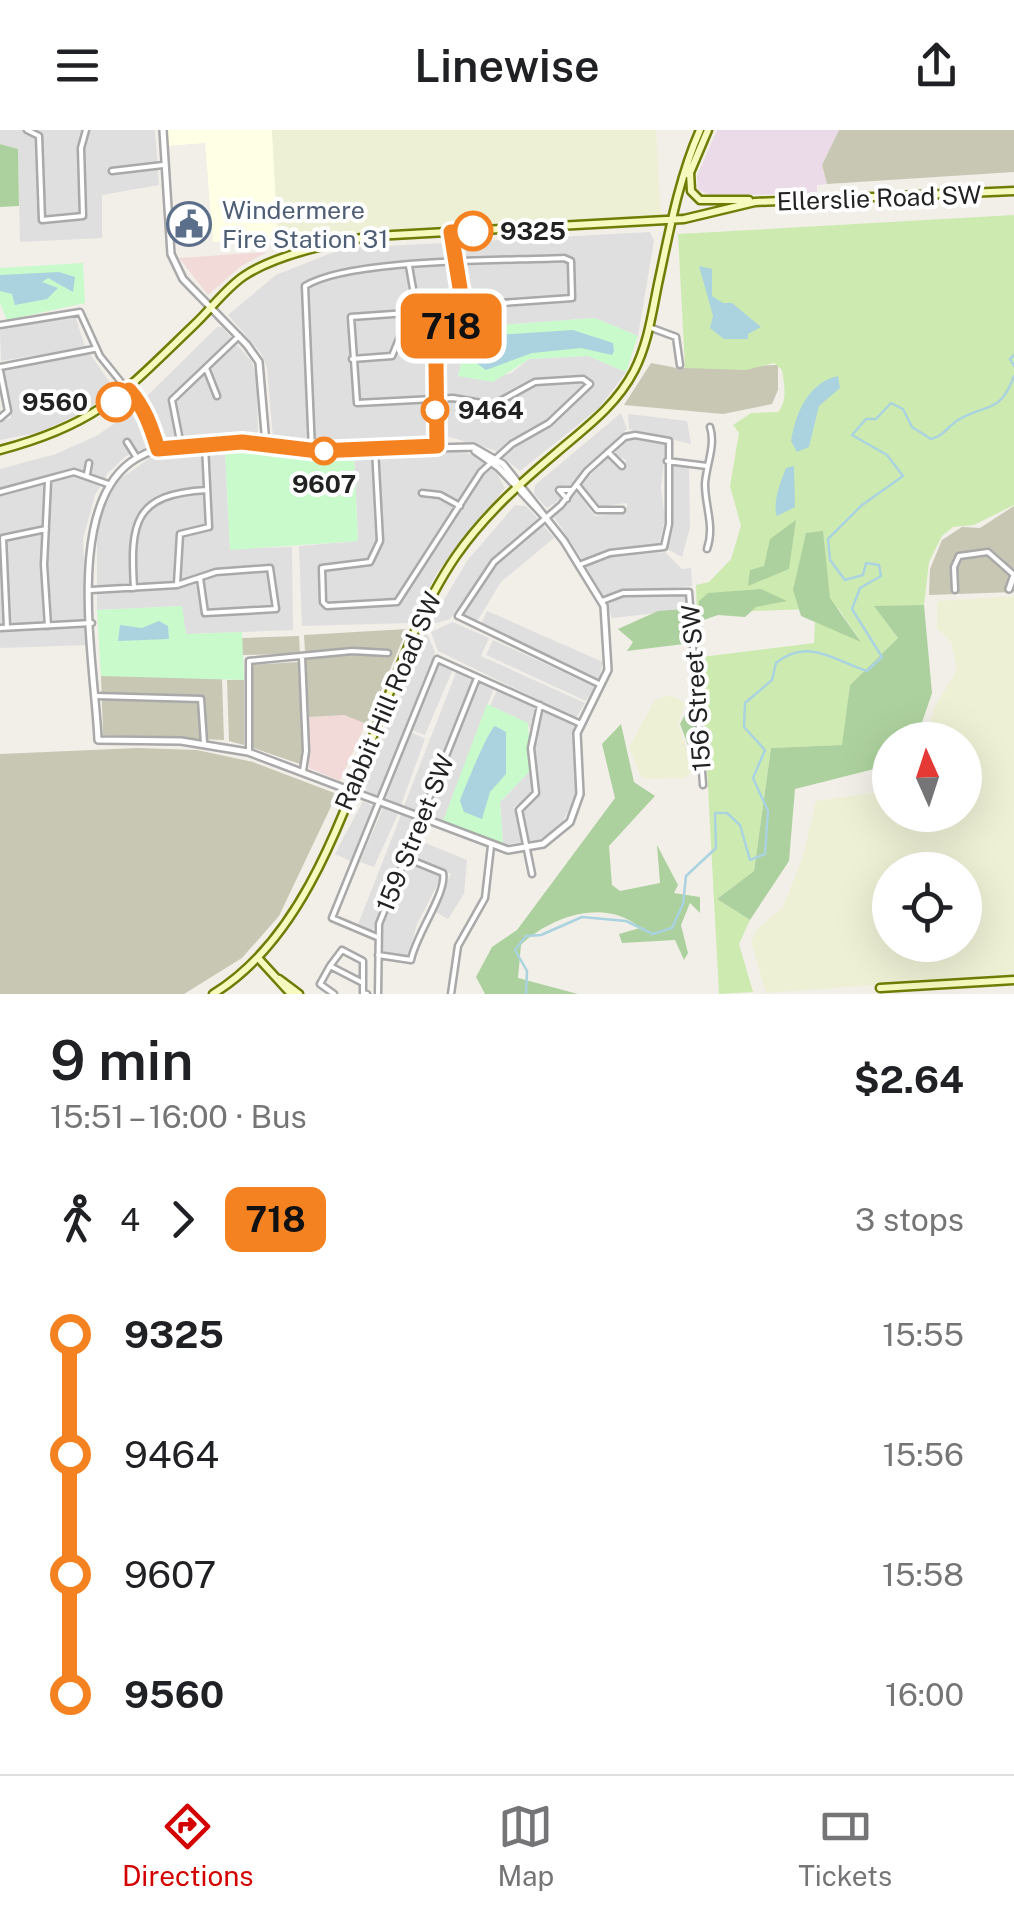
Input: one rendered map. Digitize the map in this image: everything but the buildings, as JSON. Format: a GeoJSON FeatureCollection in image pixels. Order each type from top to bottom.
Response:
{"type":"FeatureCollection","features":[{"type":"Feature","properties":{"kind":"main road","name":"Rabbit Hill Road SW"},"geometry":{"type":"LineString","coordinates":[[213,994],[259,960],[307,891],[414,629],[467,541],[519,486],[618,396],[637,365],[676,207],[700,130]]}},
{"type":"Feature","properties":{"kind":"main road","name":"Rabbit Hill Road SW"},"geometry":{"type":"LineString","coordinates":[[676,207],[708,130]]}},
{"type":"Feature","properties":{"kind":"main road"},"geometry":{"type":"LineString","coordinates":[[690,172],[692,193],[705,202],[786,202]]}},
{"type":"Feature","properties":{"kind":"main road","name":"Ellerslie Road SW"},"geometry":{"type":"LineString","coordinates":[[0,449],[75,426],[129,390],[231,289],[268,266],[352,240],[673,219],[786,202],[1014,193]]}},
{"type":"Feature","properties":{"kind":"main road","name":"Ellerslie Road SW"},"geometry":{"type":"LineString","coordinates":[[744,206],[1014,193]]}},
{"type":"Feature","properties":{"kind":"main road"},"geometry":{"type":"LineString","coordinates":[[259,960],[295,994]]}},
{"type":"Feature","properties":{"kind":"main road"},"geometry":{"type":"LineString","coordinates":[[880,988],[891,991],[1014,980]]}},
{"type":"Feature","properties":{"kind":"street"},"geometry":{"type":"LineString","coordinates":[[27,130],[39,136],[42,220],[82,216],[81,148],[86,130]]}},
{"type":"Feature","properties":{"kind":"street"},"geometry":{"type":"LineString","coordinates":[[164,130],[171,254],[183,279],[239,336],[262,372],[266,444]]}},
{"type":"Feature","properties":{"kind":"street"},"geometry":{"type":"LineString","coordinates":[[112,171],[163,165]]}},
{"type":"Feature","properties":{"kind":"street"},"geometry":{"type":"LineString","coordinates":[[454,232],[456,263],[469,309]]}},
{"type":"Feature","properties":{"kind":"street"},"geometry":{"type":"LineString","coordinates":[[312,451],[305,286],[358,269],[570,259],[573,297],[486,304],[469,309],[455,320],[436,362],[437,446]]}},
{"type":"Feature","properties":{"kind":"street"},"geometry":{"type":"LineString","coordinates":[[352,360],[390,357],[415,300],[409,266]]}},
{"type":"Feature","properties":{"kind":"street"},"geometry":{"type":"LineString","coordinates":[[0,325],[80,312],[96,348],[148,417],[158,449]]}},
{"type":"Feature","properties":{"kind":"street"},"geometry":{"type":"LineString","coordinates":[[375,449],[380,541],[372,561],[323,566],[325,606],[397,602],[431,544],[493,459],[549,423],[590,384],[574,379],[536,382],[494,405],[434,399],[361,404],[354,400],[352,317],[407,312]]}},
{"type":"Feature","properties":{"kind":"street"},"geometry":{"type":"LineString","coordinates":[[649,327],[676,336],[680,364]]}},
{"type":"Feature","properties":{"kind":"street"},"geometry":{"type":"LineString","coordinates":[[182,446],[172,402],[239,336]]}},
{"type":"Feature","properties":{"kind":"street"},"geometry":{"type":"LineString","coordinates":[[0,418],[8,415],[0,369],[96,348]]}},
{"type":"Feature","properties":{"kind":"street"},"geometry":{"type":"LineString","coordinates":[[206,368],[217,396]]}},
{"type":"Feature","properties":{"kind":"street"},"geometry":{"type":"LineString","coordinates":[[706,549],[711,529],[707,466],[713,441],[710,427]]}},
{"type":"Feature","properties":{"kind":"street"},"geometry":{"type":"LineString","coordinates":[[579,565],[610,554],[663,549],[669,524],[668,442],[630,435],[608,452],[567,498],[494,562],[458,618],[603,686]]}},
{"type":"Feature","properties":{"kind":"street"},"geometry":{"type":"LineString","coordinates":[[127,442],[137,458]]}},
{"type":"Feature","properties":{"kind":"street"},"geometry":{"type":"LineString","coordinates":[[178,584],[178,537],[182,532],[208,530],[205,444]]}},
{"type":"Feature","properties":{"kind":"street"},"geometry":{"type":"LineString","coordinates":[[266,444],[312,451],[458,445],[493,459],[546,518],[602,601],[609,653],[603,686],[580,724],[576,745],[577,807],[558,835],[527,849],[491,846],[248,752],[204,743],[98,740],[90,590],[92,524],[108,484],[137,458],[158,449],[266,444]]}},
{"type":"Feature","properties":{"kind":"street"},"geometry":{"type":"LineString","coordinates":[[608,452],[622,466]]}},
{"type":"Feature","properties":{"kind":"street"},"geometry":{"type":"LineString","coordinates":[[668,461],[707,466]]}},
{"type":"Feature","properties":{"kind":"street"},"geometry":{"type":"LineString","coordinates":[[87,474],[89,463]]}},
{"type":"Feature","properties":{"kind":"street"},"geometry":{"type":"LineString","coordinates":[[0,492],[87,474],[108,484]]}},
{"type":"Feature","properties":{"kind":"street"},"geometry":{"type":"LineString","coordinates":[[48,481],[48,626]]}},
{"type":"Feature","properties":{"kind":"street"},"geometry":{"type":"LineString","coordinates":[[567,498],[559,490],[575,488]]}},
{"type":"Feature","properties":{"kind":"street"},"geometry":{"type":"LineString","coordinates":[[575,488],[597,510],[622,510]]}},
{"type":"Feature","properties":{"kind":"street"},"geometry":{"type":"LineString","coordinates":[[134,588],[133,548],[144,510],[166,494],[207,490]]}},
{"type":"Feature","properties":{"kind":"street"},"geometry":{"type":"LineString","coordinates":[[422,494],[440,495],[460,506]]}},
{"type":"Feature","properties":{"kind":"street"},"geometry":{"type":"LineString","coordinates":[[7,627],[2,538],[46,529]]}},
{"type":"Feature","properties":{"kind":"street"},"geometry":{"type":"LineString","coordinates":[[423,539],[431,544]]}},
{"type":"Feature","properties":{"kind":"street"},"geometry":{"type":"LineString","coordinates":[[955,590],[954,568],[959,556],[988,552],[1014,575],[1009,589]]}},
{"type":"Feature","properties":{"kind":"street"},"geometry":{"type":"LineString","coordinates":[[90,590],[178,584],[216,572],[272,568],[274,610],[205,613],[200,578]]}},
{"type":"Feature","properties":{"kind":"street","name":"156 Street SW"},"geometry":{"type":"LineString","coordinates":[[602,601],[627,593],[690,592],[702,785]]}},
{"type":"Feature","properties":{"kind":"street"},"geometry":{"type":"LineString","coordinates":[[0,628],[92,623]]}},
{"type":"Feature","properties":{"kind":"street"},"geometry":{"type":"LineString","coordinates":[[248,752],[249,661],[374,650],[388,653]]}},
{"type":"Feature","properties":{"kind":"street"},"geometry":{"type":"LineString","coordinates":[[302,657],[306,751],[303,771]]}},
{"type":"Feature","properties":{"kind":"street"},"geometry":{"type":"LineString","coordinates":[[377,938],[332,918],[440,658],[580,724]]}},
{"type":"Feature","properties":{"kind":"street","name":"159 Street SW"},"geometry":{"type":"LineString","coordinates":[[378,994],[377,938],[478,677]]}},
{"type":"Feature","properties":{"kind":"street"},"geometry":{"type":"LineString","coordinates":[[96,696],[201,698],[204,743]]}},
{"type":"Feature","properties":{"kind":"street"},"geometry":{"type":"LineString","coordinates":[[532,874],[519,809],[536,793],[531,748],[540,705]]}},
{"type":"Feature","properties":{"kind":"street"},"geometry":{"type":"LineString","coordinates":[[451,994],[458,946],[485,898],[491,846]]}},
{"type":"Feature","properties":{"kind":"street"},"geometry":{"type":"LineString","coordinates":[[378,955],[410,961],[445,875],[406,858]]}},
{"type":"Feature","properties":{"kind":"street"},"geometry":{"type":"LineString","coordinates":[[250,950],[259,960]]}},
{"type":"Feature","properties":{"kind":"street"},"geometry":{"type":"LineString","coordinates":[[320,984],[342,950],[363,960],[364,994]]}},
{"type":"Feature","properties":{"kind":"street"},"geometry":{"type":"LineString","coordinates":[[330,966],[364,983]]}},
{"type":"Feature","properties":{"kind":"street"},"geometry":{"type":"LineString","coordinates":[[313,980],[334,994]]}},
{"type":"Feature","properties":{"kind":"shaded area"},"geometry":{"type":"Polygon","coordinates":[[[0,130],[155,130],[159,185],[102,195],[102,238],[20,242],[18,149],[0,144],[0,130]]]}},
{"type":"Feature","properties":{"kind":"shaded area"},"geometry":{"type":"Polygon","coordinates":[[[167,130],[272,130],[278,238],[213,242],[205,143],[166,146],[167,130]]]}},
{"type":"Feature","properties":{"kind":"shaded area"},"geometry":{"type":"Polygon","coordinates":[[[272,130],[656,130],[661,216],[278,238],[272,130]]]}},
{"type":"Feature","properties":{"kind":"shaded area"},"geometry":{"type":"Polygon","coordinates":[[[717,130],[839,130],[822,165],[827,184],[817,185],[817,194],[711,195],[698,190],[697,176],[717,130]]]}},
{"type":"Feature","properties":{"kind":"shaded area"},"geometry":{"type":"Polygon","coordinates":[[[839,130],[1014,130],[1014,172],[827,184],[822,165],[839,130]]]}},
{"type":"Feature","properties":{"kind":"shaded area"},"geometry":{"type":"Polygon","coordinates":[[[650,232],[654,241],[638,336],[595,318],[487,326],[464,267],[464,242],[650,232]]]}},
{"type":"Feature","properties":{"kind":"shaded area"},"geometry":{"type":"Polygon","coordinates":[[[445,243],[458,304],[441,333],[430,369],[430,439],[318,446],[273,438],[267,368],[261,353],[228,315],[276,275],[344,248],[445,243]]]}},
{"type":"Feature","properties":{"kind":"shaded area"},"geometry":{"type":"Polygon","coordinates":[[[267,252],[241,266],[208,295],[179,258],[267,252]]]}},
{"type":"Feature","properties":{"kind":"shaded area"},"geometry":{"type":"Polygon","coordinates":[[[75,315],[85,347],[1,361],[0,330],[75,315]]]}},
{"type":"Feature","properties":{"kind":"shaded area"},"geometry":{"type":"Polygon","coordinates":[[[217,327],[222,327],[252,362],[257,381],[258,436],[165,440],[146,397],[217,327]]]}},
{"type":"Feature","properties":{"kind":"shaded area"},"geometry":{"type":"Polygon","coordinates":[[[450,340],[465,349],[458,376],[510,374],[529,359],[588,356],[626,372],[599,408],[520,471],[494,450],[443,435],[439,386],[450,340]]]}},
{"type":"Feature","properties":{"kind":"shaded area"},"geometry":{"type":"Polygon","coordinates":[[[90,354],[115,390],[82,413],[40,432],[0,440],[0,422],[11,418],[3,370],[90,354]]]}},
{"type":"Feature","properties":{"kind":"shaded area"},"geometry":{"type":"Polygon","coordinates":[[[651,363],[677,368],[778,365],[778,390],[772,404],[723,414],[624,405],[651,363]]]}},
{"type":"Feature","properties":{"kind":"shaded area"},"geometry":{"type":"Polygon","coordinates":[[[137,411],[149,446],[126,456],[108,473],[95,495],[83,539],[88,645],[0,648],[0,469],[56,454],[98,435],[137,411]]]}},
{"type":"Feature","properties":{"kind":"shaded area"},"geometry":{"type":"Polygon","coordinates":[[[621,413],[627,429],[573,484],[557,487],[556,494],[561,499],[547,508],[534,494],[535,485],[621,413]]]}},
{"type":"Feature","properties":{"kind":"shaded area"},"geometry":{"type":"Polygon","coordinates":[[[628,414],[687,421],[691,444],[629,429],[628,414]]]}},
{"type":"Feature","properties":{"kind":"shaded area"},"geometry":{"type":"Polygon","coordinates":[[[630,437],[666,443],[661,488],[665,519],[659,546],[615,548],[582,559],[554,517],[577,492],[595,516],[626,513],[627,503],[598,507],[582,484],[608,457],[619,469],[625,468],[626,460],[614,454],[630,437]]]}},
{"type":"Feature","properties":{"kind":"shaded area"},"geometry":{"type":"Polygon","coordinates":[[[225,450],[230,549],[292,547],[293,630],[186,634],[181,606],[97,610],[97,523],[117,481],[153,456],[225,450]]]}},
{"type":"Feature","properties":{"kind":"shaded area"},"geometry":{"type":"Polygon","coordinates":[[[456,450],[479,457],[494,468],[505,488],[437,573],[410,623],[302,626],[299,546],[358,541],[354,454],[456,450]]]}},
{"type":"Feature","properties":{"kind":"shaded area"},"geometry":{"type":"Polygon","coordinates":[[[670,466],[689,467],[690,528],[682,557],[667,549],[672,527],[670,466]]]}},
{"type":"Feature","properties":{"kind":"shaded area"},"geometry":{"type":"Polygon","coordinates":[[[515,505],[526,506],[538,519],[491,560],[450,619],[429,625],[467,561],[515,505]]]}},
{"type":"Feature","properties":{"kind":"shaded area"},"geometry":{"type":"Polygon","coordinates":[[[1014,506],[1014,592],[929,595],[930,569],[942,540],[962,527],[980,528],[1014,506]]]}},
{"type":"Feature","properties":{"kind":"shaded area"},"geometry":{"type":"Polygon","coordinates":[[[543,525],[554,538],[501,582],[476,623],[461,615],[499,560],[543,525]]]}},
{"type":"Feature","properties":{"kind":"shaded area"},"geometry":{"type":"Polygon","coordinates":[[[665,552],[682,569],[691,568],[692,586],[603,595],[586,567],[608,557],[665,552]]]}},
{"type":"Feature","properties":{"kind":"shaded area"},"geometry":{"type":"Polygon","coordinates":[[[684,593],[684,610],[612,618],[607,603],[620,597],[684,593]]]}},
{"type":"Feature","properties":{"kind":"shaded area"},"geometry":{"type":"Polygon","coordinates":[[[1014,596],[1014,975],[766,993],[751,942],[756,930],[783,907],[803,856],[816,801],[872,793],[872,832],[982,832],[982,722],[931,722],[935,706],[957,670],[951,641],[937,628],[937,601],[1014,596]]]}},
{"type":"Feature","properties":{"kind":"shaded area"},"geometry":{"type":"Polygon","coordinates":[[[487,611],[603,662],[598,680],[480,626],[487,611]]]}},
{"type":"Feature","properties":{"kind":"shaded area"},"geometry":{"type":"Polygon","coordinates":[[[453,622],[489,638],[481,656],[585,703],[576,718],[438,651],[431,632],[453,622]]]}},
{"type":"Feature","properties":{"kind":"shaded area"},"geometry":{"type":"Polygon","coordinates":[[[407,629],[367,724],[344,715],[309,717],[304,635],[407,629]]]}},
{"type":"Feature","properties":{"kind":"shaded area"},"geometry":{"type":"Polygon","coordinates":[[[426,631],[435,652],[377,796],[367,791],[364,783],[426,631]]]}},
{"type":"Feature","properties":{"kind":"shaded area"},"geometry":{"type":"Polygon","coordinates":[[[299,636],[300,654],[242,655],[242,638],[299,636]]]}},
{"type":"Feature","properties":{"kind":"shaded area"},"geometry":{"type":"Polygon","coordinates":[[[493,640],[594,688],[586,701],[486,655],[493,640]]]}},
{"type":"Feature","properties":{"kind":"shaded area"},"geometry":{"type":"Polygon","coordinates":[[[439,661],[453,669],[425,735],[412,730],[439,661]]]}},
{"type":"Feature","properties":{"kind":"shaded area"},"geometry":{"type":"Polygon","coordinates":[[[298,662],[303,749],[300,764],[253,748],[250,665],[298,662]]]}},
{"type":"Feature","properties":{"kind":"shaded area"},"geometry":{"type":"Polygon","coordinates":[[[457,670],[472,681],[418,812],[404,806],[457,670]]]}},
{"type":"Feature","properties":{"kind":"shaded area"},"geometry":{"type":"Polygon","coordinates":[[[101,676],[222,679],[224,740],[103,735],[101,676]]]}},
{"type":"Feature","properties":{"kind":"shaded area"},"geometry":{"type":"Polygon","coordinates":[[[227,680],[244,680],[244,745],[229,741],[227,680]]]}},
{"type":"Feature","properties":{"kind":"shaded area"},"geometry":{"type":"Polygon","coordinates":[[[478,682],[494,688],[443,821],[427,814],[478,682]]]}},
{"type":"Feature","properties":{"kind":"shaded area"},"geometry":{"type":"Polygon","coordinates":[[[498,688],[535,705],[530,729],[527,723],[490,706],[498,688]]]}},
{"type":"Feature","properties":{"kind":"shaded area"},"geometry":{"type":"Polygon","coordinates":[[[670,695],[685,703],[678,723],[693,770],[685,778],[641,777],[629,747],[655,700],[670,695]]]}},
{"type":"Feature","properties":{"kind":"shaded area"},"geometry":{"type":"Polygon","coordinates":[[[545,709],[575,726],[575,798],[559,828],[529,845],[521,809],[539,791],[534,749],[539,714],[545,709]]]}},
{"type":"Feature","properties":{"kind":"shaded area"},"geometry":{"type":"Polygon","coordinates":[[[344,715],[366,723],[340,781],[309,768],[309,717],[344,715]]]}},
{"type":"Feature","properties":{"kind":"shaded area"},"geometry":{"type":"Polygon","coordinates":[[[411,732],[425,739],[401,805],[386,798],[411,732]]]}},
{"type":"Feature","properties":{"kind":"shaded area"},"geometry":{"type":"Polygon","coordinates":[[[138,748],[197,750],[253,762],[337,794],[279,916],[242,958],[184,994],[0,994],[0,754],[138,748]]]}},
{"type":"Feature","properties":{"kind":"shaded area"},"geometry":{"type":"Polygon","coordinates":[[[531,770],[533,793],[514,807],[522,842],[503,845],[500,802],[531,770]]]}},
{"type":"Feature","properties":{"kind":"shaded area"},"geometry":{"type":"Polygon","coordinates":[[[363,801],[375,807],[352,862],[335,854],[363,801]]]}},
{"type":"Feature","properties":{"kind":"shaded area"},"geometry":{"type":"Polygon","coordinates":[[[383,808],[398,814],[374,867],[360,862],[383,808]]]}},
{"type":"Feature","properties":{"kind":"shaded area"},"geometry":{"type":"Polygon","coordinates":[[[401,815],[416,821],[372,932],[363,931],[357,927],[401,815]]]}},
{"type":"Feature","properties":{"kind":"shaded area"},"geometry":{"type":"Polygon","coordinates":[[[418,840],[467,860],[464,894],[448,919],[432,910],[451,874],[412,857],[418,840]]]}},
{"type":"Feature","properties":{"kind":"shaded area"},"geometry":{"type":"Polygon","coordinates":[[[406,863],[442,876],[417,924],[408,958],[379,953],[381,927],[406,863]]]}},
{"type":"Feature","properties":{"kind":"green space"},"geometry":{"type":"Polygon","coordinates":[[[0,144],[18,149],[19,206],[0,207],[0,144]]]}},
{"type":"Feature","properties":{"kind":"green space"},"geometry":{"type":"Polygon","coordinates":[[[1014,215],[1014,505],[974,525],[953,527],[942,536],[929,562],[924,605],[875,607],[898,638],[850,685],[843,745],[771,748],[754,871],[717,899],[750,920],[739,944],[753,992],[719,994],[701,657],[814,643],[815,622],[860,640],[838,608],[697,613],[696,585],[709,582],[731,559],[741,526],[730,486],[739,433],[733,425],[751,413],[778,412],[784,387],[782,370],[774,363],[746,370],[685,368],[678,234],[1014,215]]]}},
{"type":"Feature","properties":{"kind":"green space"},"geometry":{"type":"Polygon","coordinates":[[[83,263],[85,303],[7,320],[0,303],[0,268],[83,263]]]}},
{"type":"Feature","properties":{"kind":"green space"},"geometry":{"type":"Polygon","coordinates":[[[481,310],[487,326],[595,318],[638,336],[626,372],[588,356],[529,359],[493,382],[458,376],[465,349],[450,340],[481,310]]]}},
{"type":"Feature","properties":{"kind":"green space"},"geometry":{"type":"Polygon","coordinates":[[[247,448],[319,456],[354,454],[358,541],[230,550],[225,450],[247,448]]]}},
{"type":"Feature","properties":{"kind":"green space"},"geometry":{"type":"Polygon","coordinates":[[[796,520],[789,569],[748,586],[750,570],[764,566],[770,539],[796,520]]]}},
{"type":"Feature","properties":{"kind":"green space"},"geometry":{"type":"Polygon","coordinates":[[[823,531],[830,598],[861,642],[801,616],[793,590],[806,533],[823,531]]]}},
{"type":"Feature","properties":{"kind":"green space"},"geometry":{"type":"Polygon","coordinates":[[[761,589],[787,601],[756,607],[745,617],[718,615],[698,622],[699,601],[708,593],[761,589]]]}},
{"type":"Feature","properties":{"kind":"green space"},"geometry":{"type":"Polygon","coordinates":[[[924,605],[932,693],[922,722],[872,722],[872,770],[795,789],[789,861],[750,920],[717,899],[754,871],[771,748],[842,745],[850,685],[898,638],[874,606],[924,605]]]}},
{"type":"Feature","properties":{"kind":"green space"},"geometry":{"type":"Polygon","coordinates":[[[182,606],[186,634],[242,632],[244,680],[101,676],[97,610],[182,606]]]}},
{"type":"Feature","properties":{"kind":"green space"},"geometry":{"type":"Polygon","coordinates":[[[685,609],[692,643],[627,651],[633,642],[618,629],[658,611],[685,609]]]}},
{"type":"Feature","properties":{"kind":"green space"},"geometry":{"type":"Polygon","coordinates":[[[696,693],[700,777],[680,724],[696,693]]]}},
{"type":"Feature","properties":{"kind":"green space"},"geometry":{"type":"Polygon","coordinates":[[[487,704],[528,723],[531,770],[500,802],[503,845],[443,821],[487,704]]]}},
{"type":"Feature","properties":{"kind":"green space"},"geometry":{"type":"Polygon","coordinates":[[[621,724],[634,782],[655,796],[609,846],[612,885],[620,891],[660,883],[657,845],[678,885],[674,893],[700,897],[700,913],[690,903],[681,925],[688,953],[684,960],[675,940],[622,943],[619,934],[640,928],[611,914],[578,914],[547,926],[521,945],[518,978],[578,994],[485,994],[476,977],[492,947],[517,930],[615,798],[602,744],[621,724]]]}},
{"type":"Feature","properties":{"kind":"water"},"geometry":{"type":"Polygon","coordinates":[[[699,266],[712,269],[712,296],[732,303],[761,327],[748,334],[748,339],[724,339],[710,328],[713,316],[699,266]]]}},
{"type":"Feature","properties":{"kind":"water"},"geometry":{"type":"Polygon","coordinates":[[[59,272],[75,277],[73,292],[48,278],[42,282],[58,288],[47,299],[15,305],[12,294],[0,291],[0,275],[59,272]]]}},
{"type":"Feature","properties":{"kind":"water"},"geometry":{"type":"Polygon","coordinates":[[[573,330],[613,343],[612,355],[581,348],[532,353],[486,370],[472,360],[475,348],[496,335],[573,330]]]}},
{"type":"Feature","properties":{"kind":"water"},"geometry":{"type":"Polygon","coordinates":[[[838,376],[840,388],[819,406],[809,447],[797,452],[791,441],[805,400],[819,385],[838,376]]]}},
{"type":"Feature","properties":{"kind":"water"},"geometry":{"type":"Polygon","coordinates":[[[794,466],[795,507],[777,516],[776,499],[782,479],[786,468],[794,466]]]}},
{"type":"Feature","properties":{"kind":"water"},"geometry":{"type":"Polygon","coordinates":[[[159,621],[168,626],[169,639],[118,641],[120,625],[142,628],[159,621]]]}},
{"type":"Feature","properties":{"kind":"water"},"geometry":{"type":"Polygon","coordinates":[[[495,726],[506,732],[506,774],[490,792],[482,819],[464,812],[460,801],[495,726]]]}},
{"type":"Feature","properties":{"kind":"waterway"},"geometry":{"type":"LineString","coordinates":[[1014,355],[1010,359],[1014,366]]}},
{"type":"Feature","properties":{"kind":"waterway"},"geometry":{"type":"LineString","coordinates":[[526,994],[527,971],[515,950],[526,936],[541,935],[582,917],[626,921],[653,934],[672,928],[683,904],[686,876],[716,848],[715,813],[727,813],[740,825],[750,860],[765,854],[768,811],[753,778],[765,750],[744,727],[745,703],[772,680],[776,663],[788,655],[810,651],[867,671],[882,657],[852,609],[860,588],[881,576],[879,565],[866,563],[863,575],[845,580],[830,560],[828,539],[862,505],[903,476],[887,455],[852,435],[866,419],[876,419],[891,403],[903,409],[912,427],[935,438],[958,420],[998,403],[1014,376]]}},
{"type":"Feature","properties":{"kind":"bus line","name":"718"},"geometry":{"type":"LineString","coordinates":[[116,402],[129,390],[134,395],[148,417],[158,449],[242,442],[318,451],[437,446],[436,362],[463,307],[451,232],[473,231]]}},
{"type":"Feature","properties":{"kind":"place","name":"Windermere Fire Station 31"},"geometry":{"type":"Point","coordinates":[189,224]}},
{"type":"Feature","properties":{"kind":"place","name":"9325"},"geometry":{"type":"Point","coordinates":[473,231]}},
{"type":"Feature","properties":{"kind":"place","name":"9560"},"geometry":{"type":"Point","coordinates":[116,402]}},
{"type":"Feature","properties":{"kind":"place","name":"9464"},"geometry":{"type":"Point","coordinates":[435,410]}},
{"type":"Feature","properties":{"kind":"place","name":"9607"},"geometry":{"type":"Point","coordinates":[324,451]}}]}
